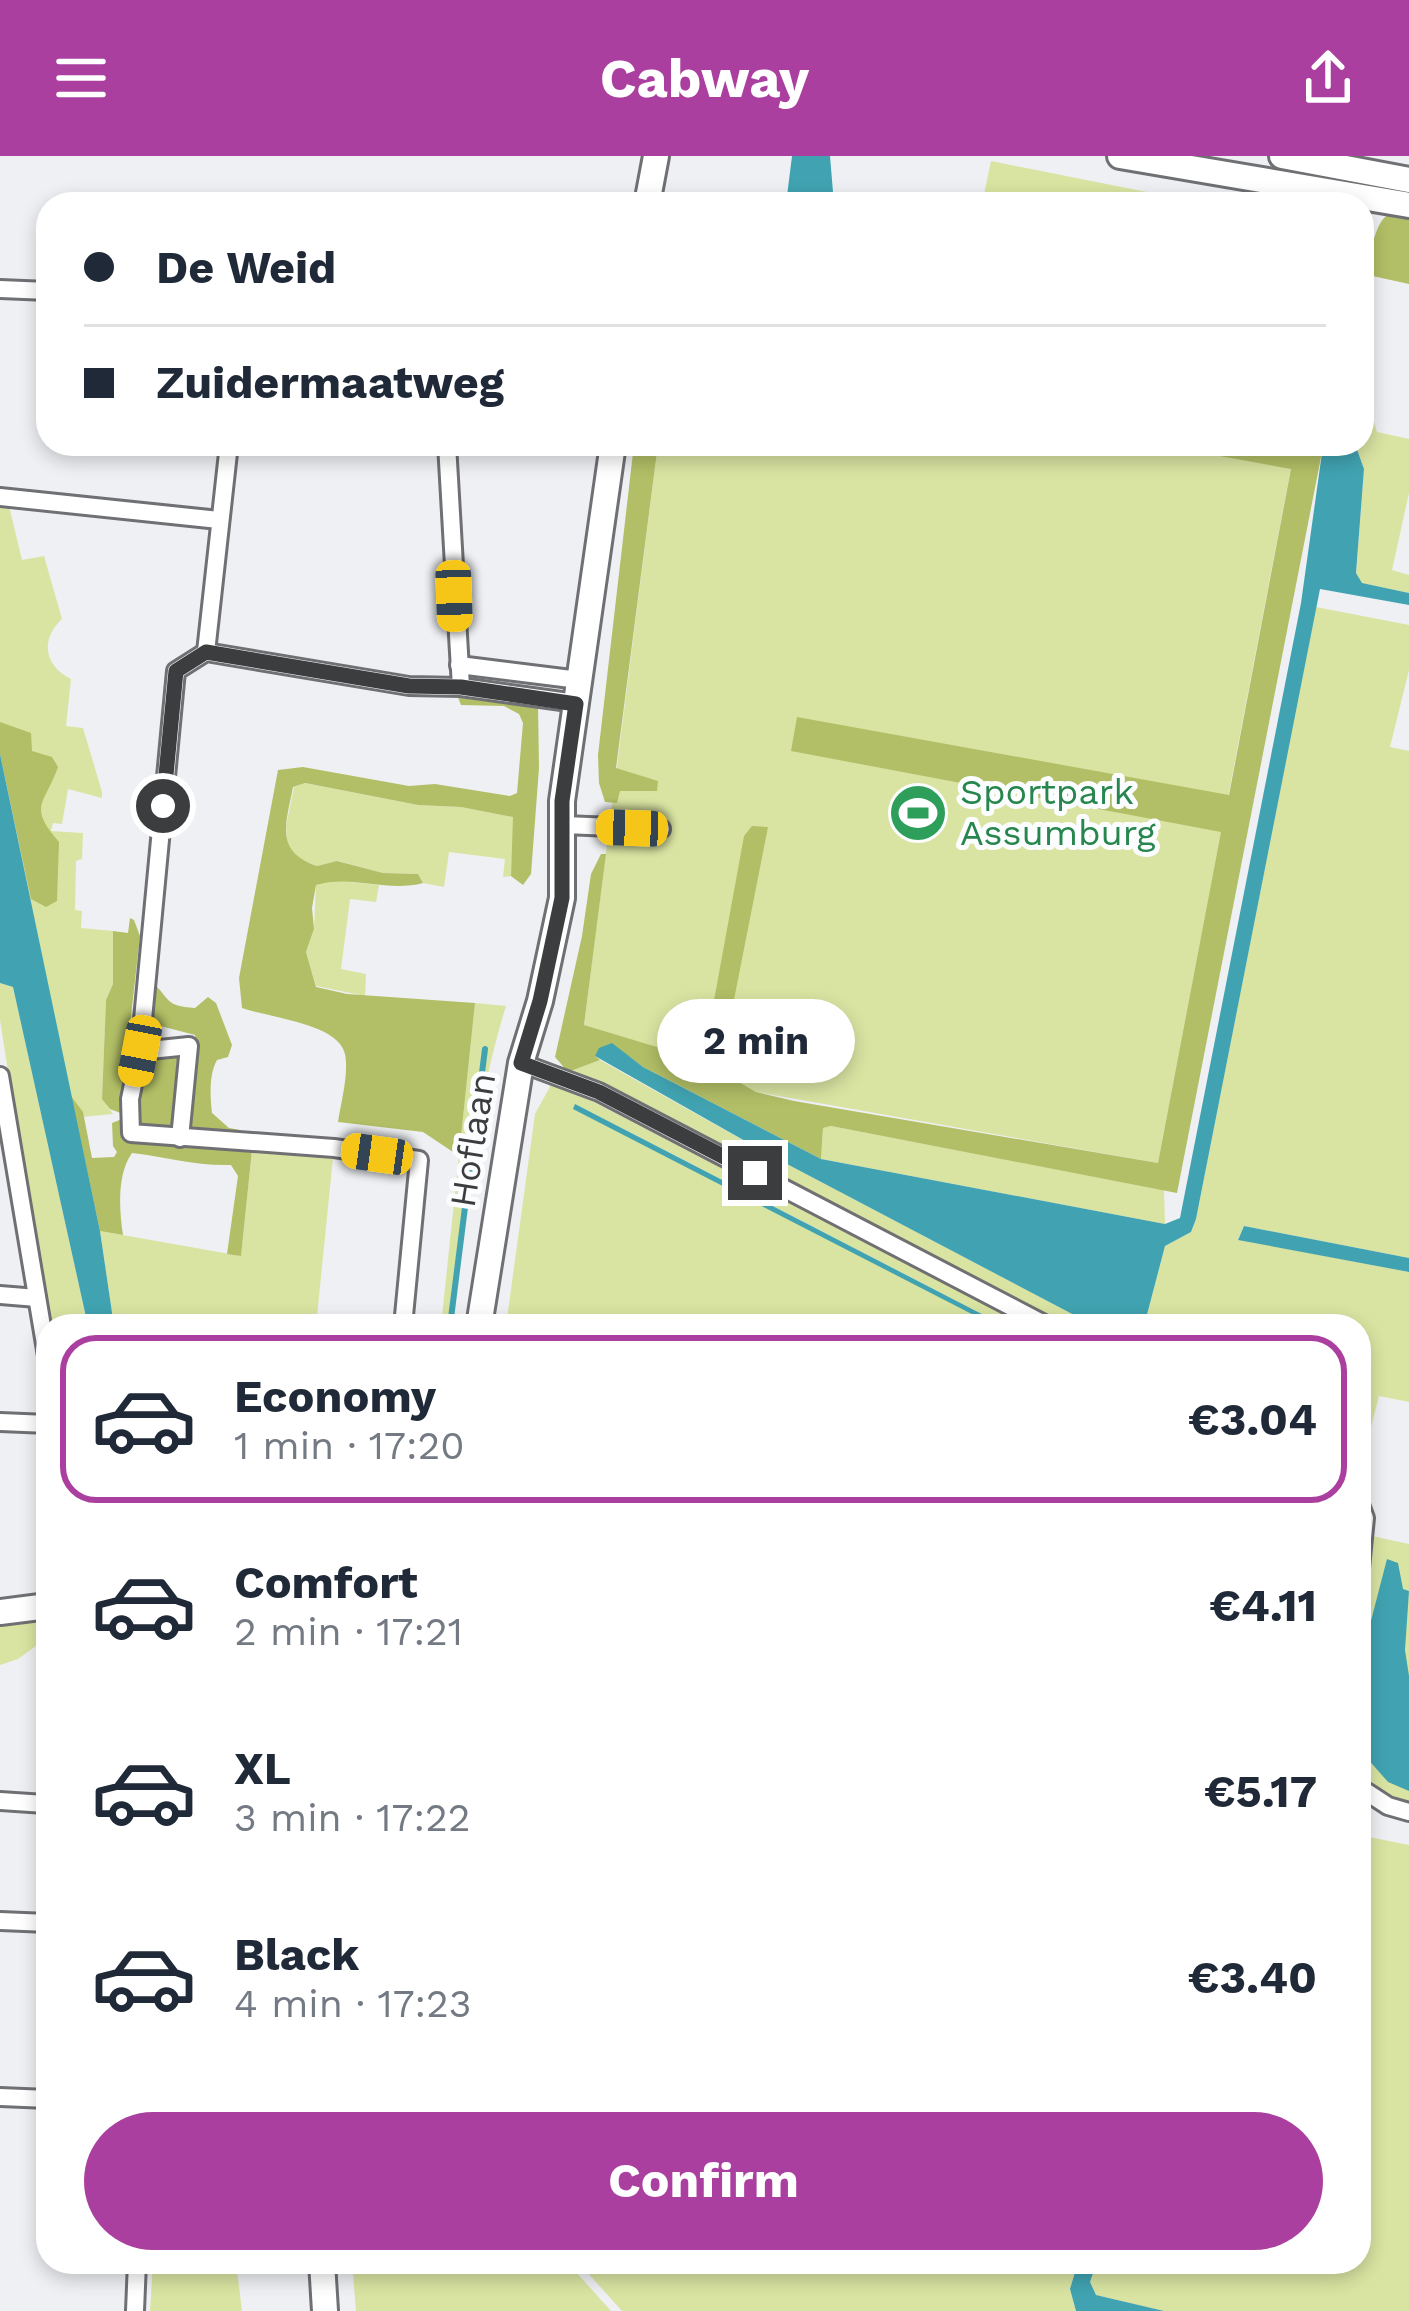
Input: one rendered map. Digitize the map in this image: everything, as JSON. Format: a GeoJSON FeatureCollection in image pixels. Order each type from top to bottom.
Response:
{"type":"FeatureCollection","features":[{"type":"Feature","properties":{"kind":"main road"},"geometry":{"type":"LineString","coordinates":[[649,192],[656,156]]}},
{"type":"Feature","properties":{"kind":"main road"},"geometry":{"type":"LineString","coordinates":[[1120,156],[1332,192]]}},
{"type":"Feature","properties":{"kind":"main road"},"geometry":{"type":"LineString","coordinates":[[1282,156],[1409,180]]}},
{"type":"Feature","properties":{"kind":"main road"},"geometry":{"type":"LineString","coordinates":[[1374,199],[1409,205]]}},
{"type":"Feature","properties":{"kind":"main road","name":"Hoflaan"},"geometry":{"type":"LineString","coordinates":[[481,1314],[521,1063],[562,898],[562,801],[611,456]]}},
{"type":"Feature","properties":{"kind":"main road"},"geometry":{"type":"LineString","coordinates":[[0,1612],[36,1608]]}},
{"type":"Feature","properties":{"kind":"main road"},"geometry":{"type":"LineString","coordinates":[[323,2274],[325,2311]]}},
{"type":"Feature","properties":{"kind":"street"},"geometry":{"type":"LineString","coordinates":[[0,289],[36,290]]}},
{"type":"Feature","properties":{"kind":"street"},"geometry":{"type":"LineString","coordinates":[[206,652],[227,456]]}},
{"type":"Feature","properties":{"kind":"street"},"geometry":{"type":"LineString","coordinates":[[448,456],[461,687]]}},
{"type":"Feature","properties":{"kind":"street"},"geometry":{"type":"LineString","coordinates":[[0,497],[219,520]]}},
{"type":"Feature","properties":{"kind":"street"},"geometry":{"type":"LineString","coordinates":[[404,1314],[419,1160],[334,1148],[131,1133],[130,1099],[140,1051],[176,671],[206,652],[409,686],[578,692]]}},
{"type":"Feature","properties":{"kind":"street"},"geometry":{"type":"LineString","coordinates":[[459,665],[578,692]]}},
{"type":"Feature","properties":{"kind":"street"},"geometry":{"type":"LineString","coordinates":[[564,825],[661,830]]}},
{"type":"Feature","properties":{"kind":"street"},"geometry":{"type":"LineString","coordinates":[[140,1051],[189,1046],[180,1138]]}},
{"type":"Feature","properties":{"kind":"street"},"geometry":{"type":"LineString","coordinates":[[521,1063],[599,1092],[1025,1314]]}},
{"type":"Feature","properties":{"kind":"street"},"geometry":{"type":"LineString","coordinates":[[0,1076],[6,1148],[40,1314]]}},
{"type":"Feature","properties":{"kind":"street"},"geometry":{"type":"LineString","coordinates":[[0,1295],[37,1298]]}},
{"type":"Feature","properties":{"kind":"street"},"geometry":{"type":"LineString","coordinates":[[0,1422],[36,1424]]}},
{"type":"Feature","properties":{"kind":"street"},"geometry":{"type":"LineString","coordinates":[[1371,1794],[1409,1812]]}},
{"type":"Feature","properties":{"kind":"street"},"geometry":{"type":"LineString","coordinates":[[0,1801],[36,1803]]}},
{"type":"Feature","properties":{"kind":"street"},"geometry":{"type":"LineString","coordinates":[[0,1922],[36,1923]]}},
{"type":"Feature","properties":{"kind":"street"},"geometry":{"type":"LineString","coordinates":[[0,2097],[36,2098]]}},
{"type":"Feature","properties":{"kind":"street"},"geometry":{"type":"LineString","coordinates":[[135,2311],[137,2274]]}},
{"type":"Feature","properties":{"kind":"green space"},"geometry":{"type":"Polygon","coordinates":[[[991,161],[1147,192],[985,192],[991,161]]]}},
{"type":"Feature","properties":{"kind":"green space"},"geometry":{"type":"Polygon","coordinates":[[[1409,211],[1409,284],[1374,276],[1374,241],[1388,215],[1409,211]]]}},
{"type":"Feature","properties":{"kind":"green space"},"geometry":{"type":"Polygon","coordinates":[[[1374,423],[1377,432],[1409,439],[1409,493],[1392,570],[1409,575],[1409,593],[1361,583],[1356,573],[1364,469],[1359,456],[1374,456],[1374,423]]]}},
{"type":"Feature","properties":{"kind":"green space"},"geometry":{"type":"Polygon","coordinates":[[[633,456],[656,456],[616,768],[658,781],[657,791],[620,791],[617,803],[605,802],[598,755],[633,456]]]}},
{"type":"Feature","properties":{"kind":"green space","name":"Sportpark Assumburg"},"geometry":{"type":"Polygon","coordinates":[[[656,456],[1222,456],[1291,468],[1158,1163],[756,1092],[720,1071],[584,1025],[656,456]]]}},
{"type":"Feature","properties":{"kind":"green space"},"geometry":{"type":"Polygon","coordinates":[[[1220,456],[1321,456],[1177,1193],[831,1126],[823,1128],[821,1159],[643,1067],[612,1044],[595,1056],[600,1060],[568,1072],[555,1057],[591,874],[601,854],[606,854],[584,1025],[703,1061],[744,836],[752,826],[768,827],[720,1071],[756,1092],[794,1101],[1158,1163],[1221,832],[791,751],[797,717],[1229,795],[1291,469],[1220,456]]]}},
{"type":"Feature","properties":{"kind":"green space"},"geometry":{"type":"Polygon","coordinates":[[[9,506],[22,560],[44,556],[62,619],[50,635],[48,652],[55,667],[71,679],[66,726],[83,728],[102,792],[102,798],[68,789],[62,824],[53,823],[51,831],[83,833],[82,859],[76,861],[75,910],[82,911],[81,928],[113,931],[102,1098],[113,1114],[82,1117],[71,1096],[0,754],[0,508],[9,506]]]}},
{"type":"Feature","properties":{"kind":"green space"},"geometry":{"type":"Polygon","coordinates":[[[1316,607],[1409,625],[1409,670],[1390,747],[1409,751],[1409,1258],[1244,1226],[1238,1239],[1409,1272],[1409,1402],[1379,1396],[1371,1427],[1371,1314],[1147,1314],[1165,1246],[1191,1232],[1316,607]]]}},
{"type":"Feature","properties":{"kind":"green space"},"geometry":{"type":"Polygon","coordinates":[[[474,692],[538,704],[539,768],[531,874],[523,885],[511,876],[513,817],[305,783],[293,787],[286,824],[289,844],[303,860],[317,866],[337,861],[383,873],[418,874],[423,883],[316,885],[314,929],[306,952],[316,987],[347,994],[475,1003],[459,1156],[423,1132],[338,1122],[346,1070],[340,1044],[316,1028],[242,1008],[239,978],[278,770],[303,767],[409,786],[435,784],[510,796],[517,793],[523,723],[519,714],[504,706],[461,705],[457,695],[474,692]]]}},
{"type":"Feature","properties":{"kind":"green space"},"geometry":{"type":"Polygon","coordinates":[[[0,722],[31,733],[32,751],[52,757],[58,767],[41,812],[59,842],[57,901],[46,907],[31,899],[0,754],[0,722]]]}},
{"type":"Feature","properties":{"kind":"green space"},"geometry":{"type":"Polygon","coordinates":[[[304,783],[514,817],[511,876],[503,877],[505,859],[449,852],[444,887],[423,883],[418,874],[383,873],[338,861],[317,866],[298,859],[287,845],[286,826],[294,787],[304,783]]]}},
{"type":"Feature","properties":{"kind":"green space"},"geometry":{"type":"Polygon","coordinates":[[[331,880],[379,885],[376,902],[350,899],[341,969],[366,974],[365,996],[316,986],[306,952],[314,929],[316,885],[331,880]]]}},
{"type":"Feature","properties":{"kind":"green space"},"geometry":{"type":"Polygon","coordinates":[[[130,918],[140,936],[130,1025],[146,1028],[177,1057],[175,1121],[192,1080],[195,1035],[153,1024],[152,982],[178,1005],[195,1008],[208,997],[216,1003],[232,1045],[228,1057],[214,1066],[211,1100],[212,1113],[229,1128],[240,1130],[252,1150],[241,1256],[227,1254],[238,1176],[231,1165],[132,1153],[122,1181],[123,1235],[100,1231],[71,1096],[83,1112],[92,1158],[114,1157],[112,1123],[123,1114],[102,1099],[106,1000],[113,984],[113,931],[128,933],[130,918]]]}},
{"type":"Feature","properties":{"kind":"green space"},"geometry":{"type":"Polygon","coordinates":[[[0,983],[13,987],[85,1314],[46,1314],[0,1020],[0,983]]]}},
{"type":"Feature","properties":{"kind":"green space"},"geometry":{"type":"Polygon","coordinates":[[[475,1003],[506,1006],[478,1124],[451,1314],[442,1314],[475,1003]]]}},
{"type":"Feature","properties":{"kind":"green space"},"geometry":{"type":"Polygon","coordinates":[[[600,1060],[1072,1314],[1036,1314],[568,1072],[600,1060]]]}},
{"type":"Feature","properties":{"kind":"green space"},"geometry":{"type":"Polygon","coordinates":[[[553,1081],[1006,1314],[982,1314],[575,1104],[972,1314],[508,1314],[535,1114],[553,1081]]]}},
{"type":"Feature","properties":{"kind":"green space"},"geometry":{"type":"Polygon","coordinates":[[[823,1128],[1164,1190],[1165,1224],[821,1159],[823,1128]]]}},
{"type":"Feature","properties":{"kind":"green space"},"geometry":{"type":"Polygon","coordinates":[[[334,1148],[317,1314],[112,1314],[100,1231],[241,1256],[252,1150],[334,1148]]]}},
{"type":"Feature","properties":{"kind":"green space"},"geometry":{"type":"Polygon","coordinates":[[[1372,1536],[1409,1544],[1409,1806],[1390,1798],[1371,1781],[1372,1536]]]}},
{"type":"Feature","properties":{"kind":"green space"},"geometry":{"type":"Polygon","coordinates":[[[36,1618],[36,1646],[0,1665],[0,1622],[36,1618]]]}},
{"type":"Feature","properties":{"kind":"green space"},"geometry":{"type":"Polygon","coordinates":[[[1371,1837],[1409,1845],[1409,2311],[1163,2311],[1096,2295],[1090,2282],[1093,2274],[1371,2274],[1371,1837]]]}},
{"type":"Feature","properties":{"kind":"green space"},"geometry":{"type":"Polygon","coordinates":[[[152,2274],[237,2274],[242,2311],[150,2311],[152,2274]]]}},
{"type":"Feature","properties":{"kind":"green space"},"geometry":{"type":"Polygon","coordinates":[[[353,2274],[578,2274],[611,2311],[356,2311],[353,2274]]]}},
{"type":"Feature","properties":{"kind":"green space"},"geometry":{"type":"Polygon","coordinates":[[[589,2274],[1074,2274],[1070,2289],[1076,2311],[622,2311],[589,2274]]]}},
{"type":"Feature","properties":{"kind":"water"},"geometry":{"type":"Polygon","coordinates":[[[792,156],[830,156],[833,192],[788,192],[792,156]]]}},
{"type":"Feature","properties":{"kind":"water"},"geometry":{"type":"Polygon","coordinates":[[[1322,456],[1359,456],[1364,469],[1356,573],[1362,583],[1409,593],[1409,605],[1320,589],[1196,1219],[1191,1232],[1165,1246],[1147,1314],[1072,1314],[766,1153],[595,1056],[599,1048],[612,1043],[643,1067],[821,1159],[1165,1224],[1180,1218],[1301,603],[1322,456]]]}},
{"type":"Feature","properties":{"kind":"water"},"geometry":{"type":"Polygon","coordinates":[[[0,754],[100,1231],[112,1314],[85,1314],[13,987],[0,983],[0,754]]]}},
{"type":"Feature","properties":{"kind":"water"},"geometry":{"type":"Polygon","coordinates":[[[575,1104],[982,1314],[972,1314],[573,1109],[575,1104]]]}},
{"type":"Feature","properties":{"kind":"water"},"geometry":{"type":"Polygon","coordinates":[[[1244,1226],[1409,1258],[1409,1272],[1238,1240],[1244,1226]]]}},
{"type":"Feature","properties":{"kind":"water"},"geometry":{"type":"Polygon","coordinates":[[[1387,1559],[1398,1563],[1403,1589],[1409,1591],[1405,1650],[1409,1791],[1388,1782],[1371,1763],[1371,1621],[1387,1559]]]}},
{"type":"Feature","properties":{"kind":"water"},"geometry":{"type":"Polygon","coordinates":[[[1074,2274],[1093,2274],[1090,2282],[1096,2295],[1164,2311],[1076,2311],[1070,2289],[1074,2274]]]}},
{"type":"Feature","properties":{"kind":"waterway"},"geometry":{"type":"LineString","coordinates":[[452,1314],[485,1049]]}},
{"type":"Feature","properties":{"kind":"place","name":"Sportpark Assumburg"},"geometry":{"type":"Point","coordinates":[918,813]}},
{"type":"Feature","properties":{"kind":"route"},"geometry":{"type":"LineString","coordinates":[[163,806],[176,671],[206,652],[409,686],[461,687],[576,704],[562,801],[562,898],[521,1063],[599,1092],[755,1173]]}}]}
